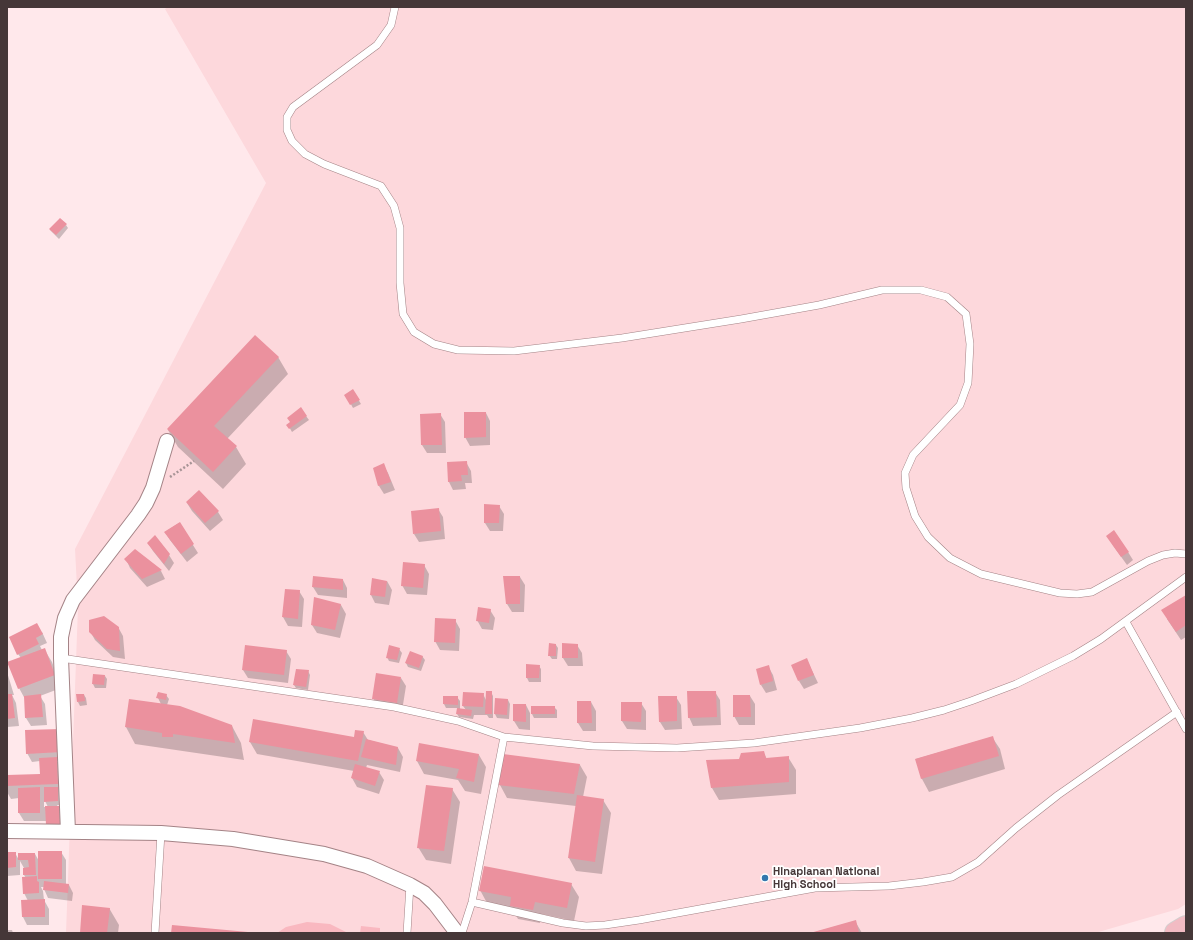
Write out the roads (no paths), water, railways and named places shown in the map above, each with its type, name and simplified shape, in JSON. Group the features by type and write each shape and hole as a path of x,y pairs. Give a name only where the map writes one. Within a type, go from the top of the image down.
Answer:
{"main road":[{"path":"1176,933 1186,928"}],"street":[{"path":"68,832 61,658 61,637 65,618 73,600 138,515 153,488 167,441"},
{"path":"7,831 161,833 233,839 324,854 367,866 410,885 424,893 435,904 457,933"}],"lane":[{"path":"395,7 391,25 377,45 293,107 287,117 287,130 292,141 305,154 324,164 381,186 394,206 400,228 400,283 403,314 414,332 434,344 458,350 514,351 622,338 741,319 819,305 882,290 921,290 947,297 966,314 970,344 968,383 960,405 914,455 905,473 906,488 915,516 928,537 950,558 981,574 1060,593 1078,594 1092,592 1148,561 1169,554 1186,554"},
{"path":"61,658 394,707 458,721 504,737 593,746 677,748 754,744 860,728 944,710 970,702 1016,684 1073,656 1101,640 1186,577"},
{"path":"1126,622 1186,729"},
{"path":"472,902 563,923 586,926 639,920 815,888 889,886 952,877 978,862 1016,828 1058,795 1176,712"},
{"path":"462,933 472,902 504,737"},
{"path":"155,933 161,833"},
{"path":"407,933 410,885"}],"place":[{"name":"Hinaplanan National High School","path":"765,878"}]}
